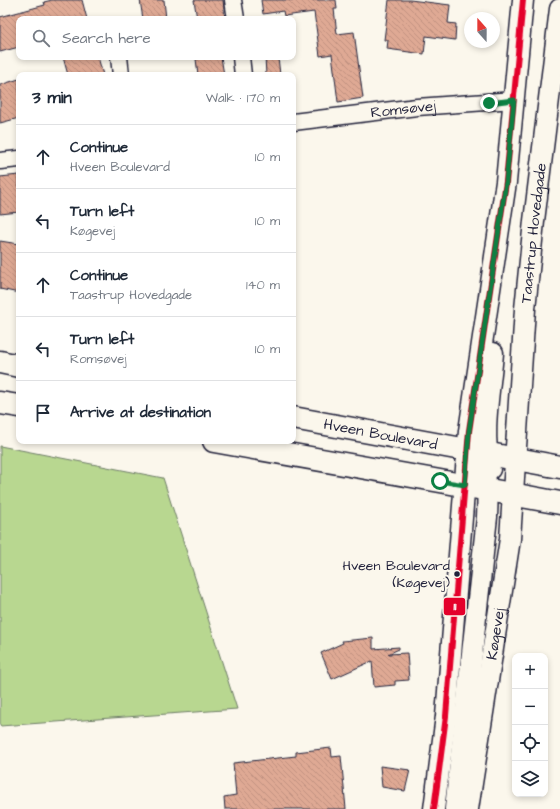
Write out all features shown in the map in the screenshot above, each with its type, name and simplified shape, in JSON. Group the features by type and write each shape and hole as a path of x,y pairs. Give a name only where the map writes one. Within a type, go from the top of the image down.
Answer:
{"main road":[{"path":"0,362 16,365"},
{"path":"0,403 16,406"},
{"name":"Hveen Boulevard","path":"296,419 560,467"},
{"path":"231,444 560,503"}],"street":[{"path":"233,0 236,16"},
{"path":"434,809 446,716 465,485 477,452 486,433 505,224 506,182 523,0"},
{"name":"Taastrup Hovedgade","path":"516,459 525,309 534,220 560,9"},
{"path":"119,60 121,72"},
{"path":"241,60 243,72"},
{"name":"Romsøvej","path":"296,122 417,107 514,100"},
{"path":"0,161 16,159"},
{"path":"455,809 487,517 488,490 484,473 477,458 477,452"},
{"path":"477,452 500,486 513,495"},
{"name":"Køgevej","path":"468,809 510,539 516,459"}],"green space":[{"path":"0,446 163,478 237,709 0,726"}],"building":[{"path":"52,0 82,0 86,16 16,16 16,48 0,52 0,17 45,5 44,2"},
{"path":"140,0 164,0 166,16 143,16"},
{"path":"194,0 223,0 225,16 197,16"},
{"path":"261,0 336,0 337,9 334,9 337,34 354,32 363,98 338,102 332,54 320,56 314,12 284,16 283,11 263,14"},
{"path":"389,0 410,0 450,5 448,23 456,24 455,40 426,36 424,54 387,49 388,40 384,40"},
{"path":"64,60 99,60 102,72 67,72"},
{"path":"196,60 222,60 224,72 198,72"},
{"path":"265,60 278,60 280,72 266,72"},
{"path":"16,80 16,119 0,123 0,85"},
{"path":"16,175 16,212 0,214 0,177"},
{"path":"0,241 16,244 16,292 0,289"},
{"path":"373,638 373,649 399,647 399,649 388,654 407,653 409,680 395,681 395,685 374,687 372,661 332,679 321,653 343,643 342,641"},
{"path":"331,748 332,757 341,756 346,809 225,809 224,797 236,795 233,763 296,756 296,752"},
{"path":"380,766 410,770 405,791 382,787"}],"transit line":[{"name":"11","path":"434,809 446,716 469,431 506,182 523,0"}],"place":[{"name":"Hveen Boulevard (Køgevej)","path":"457,574"}],"route":[{"path":"440,481 465,485 469,431 506,182 514,100 489,103"}]}
